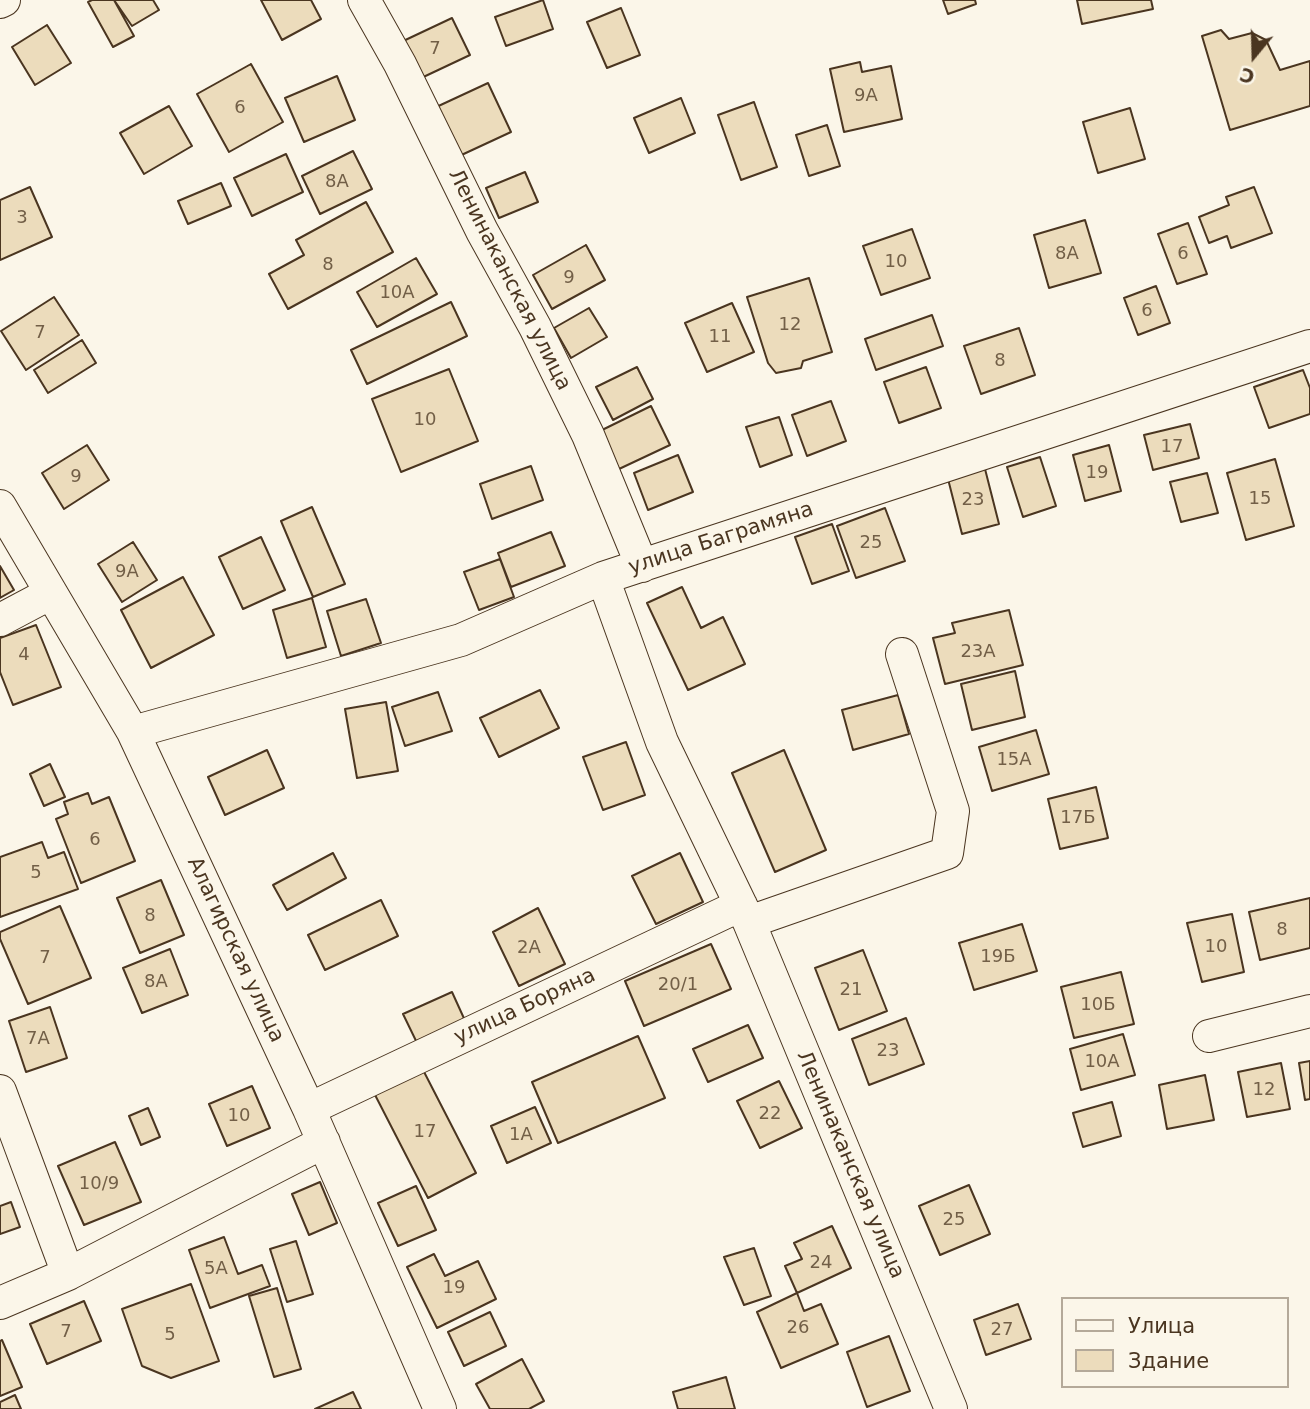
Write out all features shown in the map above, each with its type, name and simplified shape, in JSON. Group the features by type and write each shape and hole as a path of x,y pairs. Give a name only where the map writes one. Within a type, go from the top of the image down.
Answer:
{"street":[{"name":"Ленинаканская улица","path":"364,0 401,64 482,231 536,327 588,435 642,566"},
{"name":"улица Баграмяна","path":"133,732 461,640 603,578 1310,346"},
{"name":"Алагирская улица","path":"0,506 133,732 324,1142 440,1409"},
{"name":"Ленинаканская улица","path":"603,578 662,742 745,913 951,1409"},
{"path":"0,620 51,593"},
{"path":"745,913 947,853 953,811 902,654"},
{"name":"улица Боряна","path":"309,1109 745,913"},
{"path":"1209,1036 1310,1011"},
{"path":"0,1091 68,1274"},
{"path":"0,1303 68,1274 324,1142"}],"building":[{"path":"114,0 134,36 113,47 88,2"},
{"path":"114,0 153,0 159,10 132,26"},
{"path":"261,0 311,0 321,19 282,40"},
{"path":"543,0 553,29 506,46 495,17"},
{"path":"943,0 975,0 976,4 948,14"},
{"path":"1077,0 1151,0 1153,9 1082,24"},
{"path":"621,8 640,55 607,68 587,22"},
{"path":"452,18 470,55 417,80 399,43"},
{"path":"47,25 71,63 35,85 12,47"},
{"path":"1221,30 1229,39 1252,33 1266,40 1280,70 1310,61 1310,106 1230,130 1202,36"},
{"path":"860,62 862,72 891,66 902,119 844,132 830,69"},
{"path":"251,64 283,122 229,152 197,94"},
{"path":"337,76 355,120 304,142 285,98"},
{"path":"488,83 511,132 455,158 432,109"},
{"path":"681,98 695,133 649,153 634,118"},
{"path":"754,102 777,167 741,180 718,115"},
{"path":"169,106 192,146 144,174 120,133"},
{"path":"1130,108 1145,159 1098,173 1083,122"},
{"path":"827,125 840,166 809,176 796,135"},
{"path":"353,151 372,189 320,214 302,176"},
{"path":"286,154 303,192 252,216 234,178"},
{"path":"525,172 538,202 499,218 486,188"},
{"path":"221,183 231,206 188,224 178,201"},
{"path":"30,187 52,237 0,260 0,200"},
{"path":"1254,187 1272,233 1231,248 1227,236 1209,243 1199,217 1229,205 1226,197"},
{"path":"366,202 393,252 288,309 269,274 304,255 296,240"},
{"path":"1085,220 1101,273 1049,288 1034,235"},
{"path":"1188,223 1207,274 1177,284 1158,234"},
{"path":"912,229 930,278 881,295 863,246"},
{"path":"586,245 605,280 552,309 533,275"},
{"path":"416,258 437,294 377,327 357,292"},
{"path":"809,278 832,352 803,361 801,368 776,373 768,363 747,297"},
{"path":"1156,286 1170,323 1138,335 1124,298"},
{"path":"54,297 79,335 26,370 1,331"},
{"path":"451,302 467,336 367,384 351,350"},
{"path":"732,303 754,352 707,372 685,323"},
{"path":"589,308 607,337 571,358 554,328"},
{"path":"932,315 943,346 876,370 865,339"},
{"path":"1019,328 1035,375 981,394 964,346"},
{"path":"82,340 96,363 48,393 34,370"},
{"path":"637,367 653,399 613,420 596,387"},
{"path":"926,367 941,408 899,423 884,382"},
{"path":"449,369 478,441 401,472 372,399"},
{"path":"1303,370 1310,388 1310,414 1269,428 1254,387"},
{"path":"831,401 846,441 807,456 792,415"},
{"path":"651,406 670,445 619,469 600,431"},
{"path":"779,417 792,455 760,467 746,427"},
{"path":"1190,424 1199,458 1153,470 1144,435"},
{"path":"87,445 109,480 64,509 42,473"},
{"path":"1109,445 1121,491 1085,501 1073,455"},
{"path":"678,455 693,492 648,510 634,473"},
{"path":"1040,457 1056,506 1023,517 1007,467"},
{"path":"1275,459 1294,526 1246,540 1227,473"},
{"path":"984,465 999,524 962,534 947,475"},
{"path":"531,466 543,500 492,519 480,484"},
{"path":"1207,473 1218,513 1181,522 1170,482"},
{"path":"312,507 345,584 313,597 281,521"},
{"path":"885,508 905,561 856,578 837,526"},
{"path":"832,524 849,571 812,584 795,537"},
{"path":"551,532 565,566 511,587 498,553"},
{"path":"261,537 285,590 243,609 219,557"},
{"path":"133,542 157,580 122,602 98,564"},
{"path":"500,559 514,597 479,610 464,572"},
{"path":"0,566 14,590 0,598"},
{"path":"183,577 214,635 151,668 121,610"},
{"path":"682,587 701,628 723,617 745,664 688,690 647,603"},
{"path":"312,598 326,647 287,658 273,610"},
{"path":"366,599 381,643 341,656 327,611"},
{"path":"1009,610 1023,665 945,684 933,638 955,633 952,623"},
{"path":"36,625 61,687 13,705 0,672 0,638"},
{"path":"1015,671 1025,717 972,730 961,684"},
{"path":"540,690 559,728 499,757 480,718"},
{"path":"438,692 452,731 405,746 392,707"},
{"path":"898,695 909,734 853,750 842,710"},
{"path":"386,702 398,771 357,778 345,709"},
{"path":"1036,730 1049,774 992,791 979,747"},
{"path":"626,742 645,795 603,810 583,757"},
{"path":"267,750 284,788 225,815 208,777"},
{"path":"784,750 826,850 775,872 732,773"},
{"path":"50,764 65,797 44,806 30,774"},
{"path":"1096,787 1108,838 1060,849 1048,799"},
{"path":"88,793 92,804 109,797 135,861 81,883 56,819 68,814 64,802"},
{"path":"42,842 48,858 64,852 78,889 0,917 0,857"},
{"path":"333,853 346,878 287,910 273,885"},
{"path":"680,853 703,902 656,924 632,876"},
{"path":"161,880 184,935 140,953 117,898"},
{"path":"1310,898 1310,948 1260,960 1249,912"},
{"path":"381,900 398,936 325,970 308,935"},
{"path":"60,906 91,978 28,1004 0,939 0,932"},
{"path":"538,908 565,964 519,986 493,932"},
{"path":"1232,914 1244,972 1202,982 1187,923"},
{"path":"1022,924 1037,971 974,990 959,943"},
{"path":"711,944 731,989 644,1026 625,981"},
{"path":"170,949 188,995 142,1013 123,968"},
{"path":"863,950 887,1011 839,1030 815,968"},
{"path":"1121,972 1134,1024 1074,1038 1061,987"},
{"path":"452,992 467,1025 419,1047 403,1014"},
{"path":"50,1007 67,1058 26,1072 9,1021"},
{"path":"906,1018 924,1064 869,1085 852,1039"},
{"path":"748,1025 763,1058 708,1082 693,1049"},
{"path":"1123,1034 1135,1075 1081,1090 1070,1049"},
{"path":"638,1036 665,1098 558,1143 532,1082"},
{"path":"1310,1061 1310,1099 1305,1100 1299,1063"},
{"path":"1281,1063 1290,1109 1247,1117 1238,1072"},
{"path":"421,1066 476,1173 428,1198 373,1091"},
{"path":"1205,1075 1214,1120 1167,1129 1159,1085"},
{"path":"779,1081 802,1128 760,1148 737,1101"},
{"path":"252,1086 270,1128 227,1146 209,1104"},
{"path":"1112,1102 1121,1136 1083,1147 1073,1113"},
{"path":"535,1107 551,1143 507,1163 491,1126"},
{"path":"148,1108 160,1137 141,1145 129,1116"},
{"path":"115,1142 141,1202 84,1225 58,1166"},
{"path":"320,1182 337,1223 309,1235 292,1194"},
{"path":"969,1185 990,1234 940,1255 919,1206"},
{"path":"416,1186 436,1230 398,1246 378,1203"},
{"path":"11,1202 20,1227 0,1234 0,1206"},
{"path":"832,1226 851,1268 797,1293 785,1266 802,1259 794,1243"},
{"path":"224,1237 238,1274 262,1265 270,1286 210,1308 189,1250"},
{"path":"296,1241 313,1294 287,1302 270,1249"},
{"path":"754,1248 771,1296 744,1305 724,1257"},
{"path":"434,1254 445,1276 478,1261 496,1299 437,1328 407,1267"},
{"path":"191,1284 219,1361 171,1378 142,1366 122,1309"},
{"path":"277,1288 301,1369 274,1377 249,1296"},
{"path":"797,1293 804,1311 821,1304 838,1344 781,1368 757,1312"},
{"path":"84,1301 101,1341 47,1364 30,1324"},
{"path":"1018,1304 1031,1339 986,1355 974,1320"},
{"path":"490,1312 506,1346 464,1366 448,1332"},
{"path":"889,1336 910,1391 867,1407 847,1352"},
{"path":"2,1340 22,1387 0,1396 0,1341"},
{"path":"522,1359 544,1401 529,1409 490,1409 476,1384"},
{"path":"726,1377 735,1409 678,1409 673,1392"},
{"path":"353,1392 361,1409 315,1409"},
{"path":"15,1395 21,1409 0,1409 0,1402"}]}
